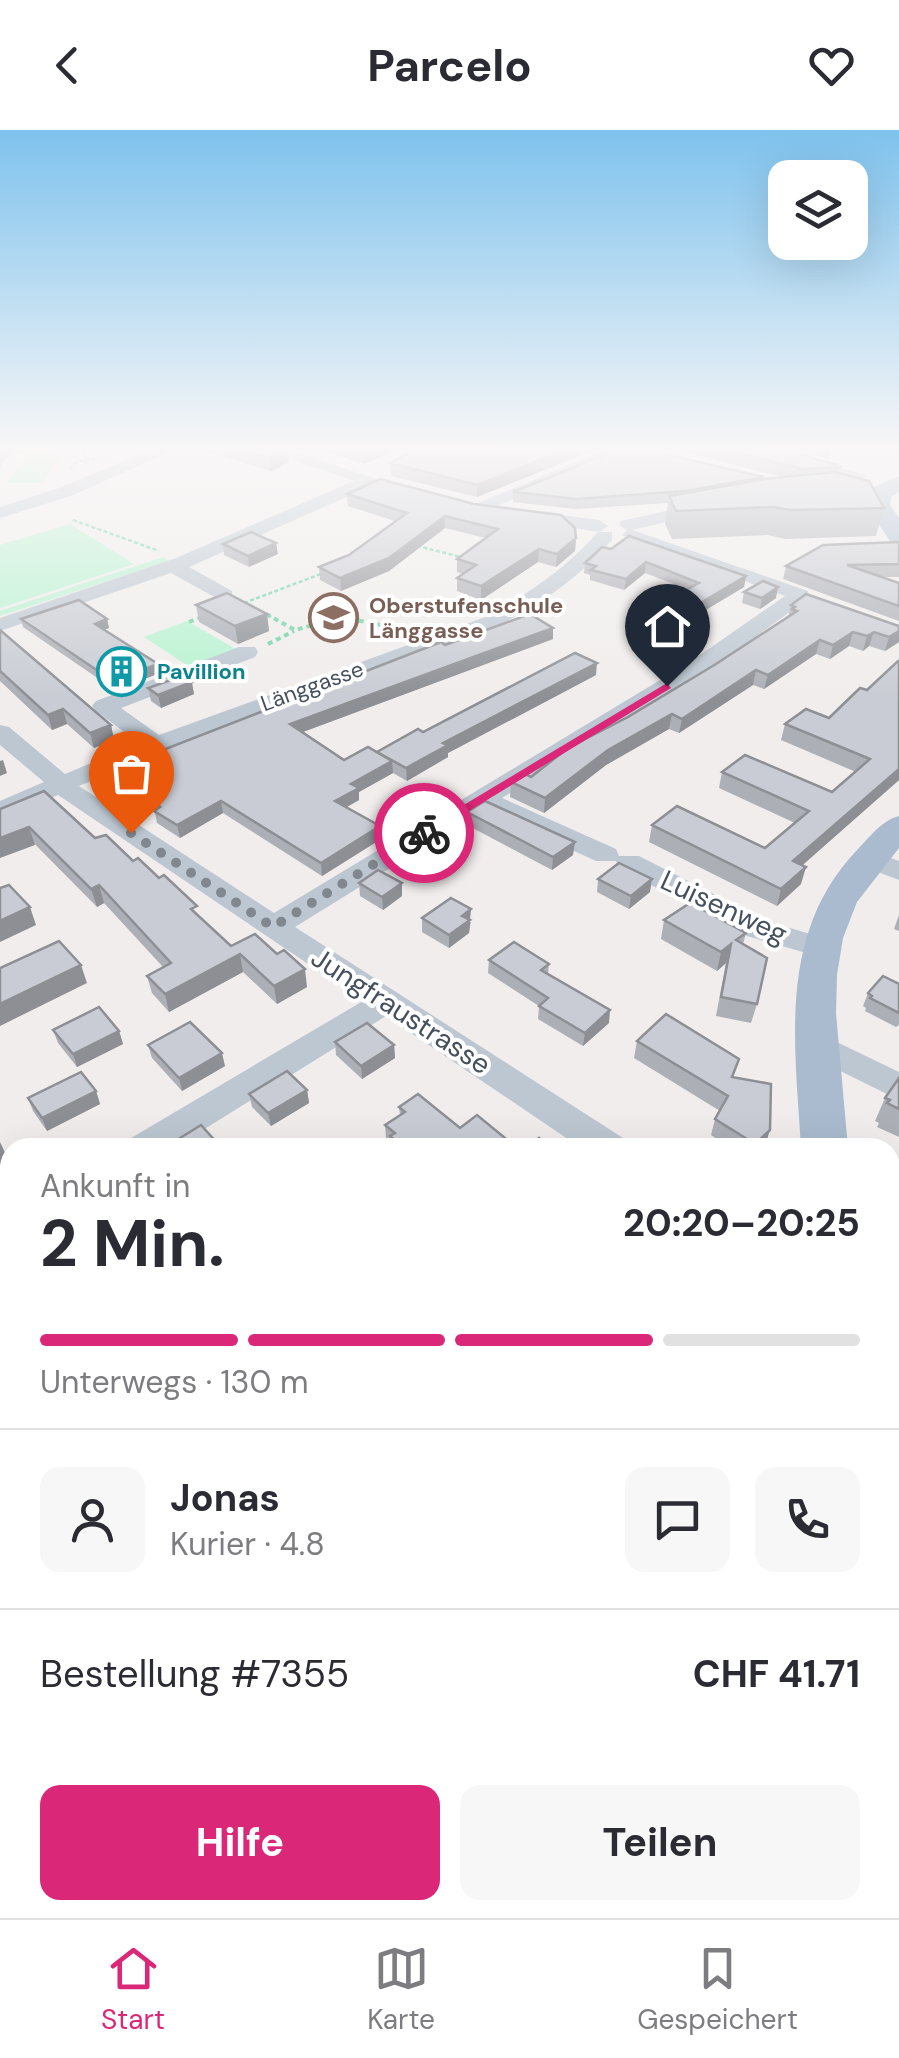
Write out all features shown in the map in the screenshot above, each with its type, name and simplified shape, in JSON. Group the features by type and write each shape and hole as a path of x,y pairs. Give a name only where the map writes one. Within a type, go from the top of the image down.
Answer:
{"main road":[{"path":"824,1138 814,986 820,947 842,890 883,865 899,827"}],"street":[{"path":"0,625 178,564 248,531"},
{"name":"Länggasse","path":"0,810 157,745 527,606 565,578 602,531"},
{"path":"273,927 809,599 633,531"},
{"path":"875,546 899,545"},
{"path":"727,570 736,560 729,546"},
{"path":"178,564 235,599"},
{"path":"157,745 104,706 247,652"},
{"name":"Jungfraustrasse","path":"0,732 60,785 595,1138"},
{"name":"Luisenweg","path":"480,798 618,859 758,929 820,947"},
{"path":"161,1138 387,1001"},
{"path":"818,1045 899,1087"}],"path":[{"path":"107,531 178,564"},
{"path":"414,545 478,560"},
{"path":"235,599 338,566"},
{"path":"235,599 296,630"},
{"path":"247,652 296,630 342,617 409,629 424,647"}],"green space":[{"path":"45,531 82,531 134,564 0,608 0,545"},
{"path":"163,557 169,561 0,616 0,611"},
{"path":"187,621 246,655 199,673 144,637"}],"building":[{"path":"382,531 424,531 389,558 340,578 319,567 349,555"},
{"path":"495,531 575,531 576,538 557,554 539,549 481,586 457,578 476,565 457,559"},
{"path":"251,532 276,543 248,556 223,544"},
{"path":"629,536 746,576 668,622 643,612 699,583 646,562 626,579 591,570 596,566 585,563 602,547 611,549"},
{"path":"899,542 899,564 847,565 899,583 899,606 786,566 823,545"},
{"path":"763,581 778,587 762,598 744,592"},
{"path":"227,593 267,614 235,626 196,605"},
{"path":"806,594 899,626 899,631 889,637 853,632 833,645 820,640 768,675 756,670 682,719 672,714 608,750 545,798 511,782 525,774 531,777 568,748 716,664 797,611 791,605"},
{"path":"79,600 107,619 95,624 158,664 113,681 21,619"},
{"path":"530,614 553,628 290,724 344,760 368,747 392,761 351,784 359,788 335,801 380,826 321,863 221,801 177,825 154,811 160,807 114,769 441,642 445,645"},
{"path":"0,630 111,725 90,733 63,709 48,715 0,671"},
{"path":"575,653 597,663 443,743 448,745 406,768 377,752 418,729 423,732"},
{"path":"899,661 899,769 793,861 806,867 781,889 652,825 677,806 765,848 809,811 722,772 745,755 832,792 870,759 785,724 806,709 829,718 860,688 867,690"},
{"path":"182,676 192,682 158,695 148,688"},
{"path":"44,791 95,838 106,835 133,861 138,858 159,878 164,875 197,906 191,909 231,946 255,934 277,954 284,950 305,969 274,986 240,954 165,994 147,976 171,963 99,885 91,889 29,827 0,838 0,809"},
{"path":"485,801 575,842 553,857 467,812"},
{"path":"619,863 652,879 631,896 598,879"},
{"path":"378,870 402,883 382,897 359,883"},
{"path":"9,885 30,907 0,921 0,888"},
{"path":"451,898 471,909 462,916 470,920 449,935 422,918"},
{"path":"690,903 746,933 736,940 767,958 757,1004 721,997 731,944 721,952 664,920"},
{"path":"59,941 81,965 0,1004 0,968"},
{"path":"514,942 549,964 541,970 610,1010 585,1033 539,1006 548,998 489,960"},
{"path":"883,976 899,984 899,1013 870,998 868,993"},
{"path":"99,1007 119,1031 73,1054 53,1030"},
{"path":"666,1014 739,1059 732,1077 771,1084 770,1130 761,1138 745,1138 715,1119 728,1096 637,1041"},
{"path":"190,1022 222,1053 179,1078 148,1045"},
{"path":"367,1023 394,1045 361,1066 335,1042"},
{"path":"287,1071 307,1090 268,1113 249,1094"},
{"path":"81,1072 96,1091 42,1118 28,1098"},
{"path":"899,1078 899,1109 885,1098"},
{"path":"418,1094 460,1128 477,1115 505,1138 392,1138 395,1133 385,1125 405,1112 399,1107"},
{"path":"201,1125 213,1138 180,1138"}],"way so far":[{"path":"131,833 273,927 424,833"}],"place":[{"name":"Oberstufenschule Länggasse","path":"334,618"},
{"name":"Pavillion","path":"122,671"}],"route":[{"path":"424,833 667,686"}]}
